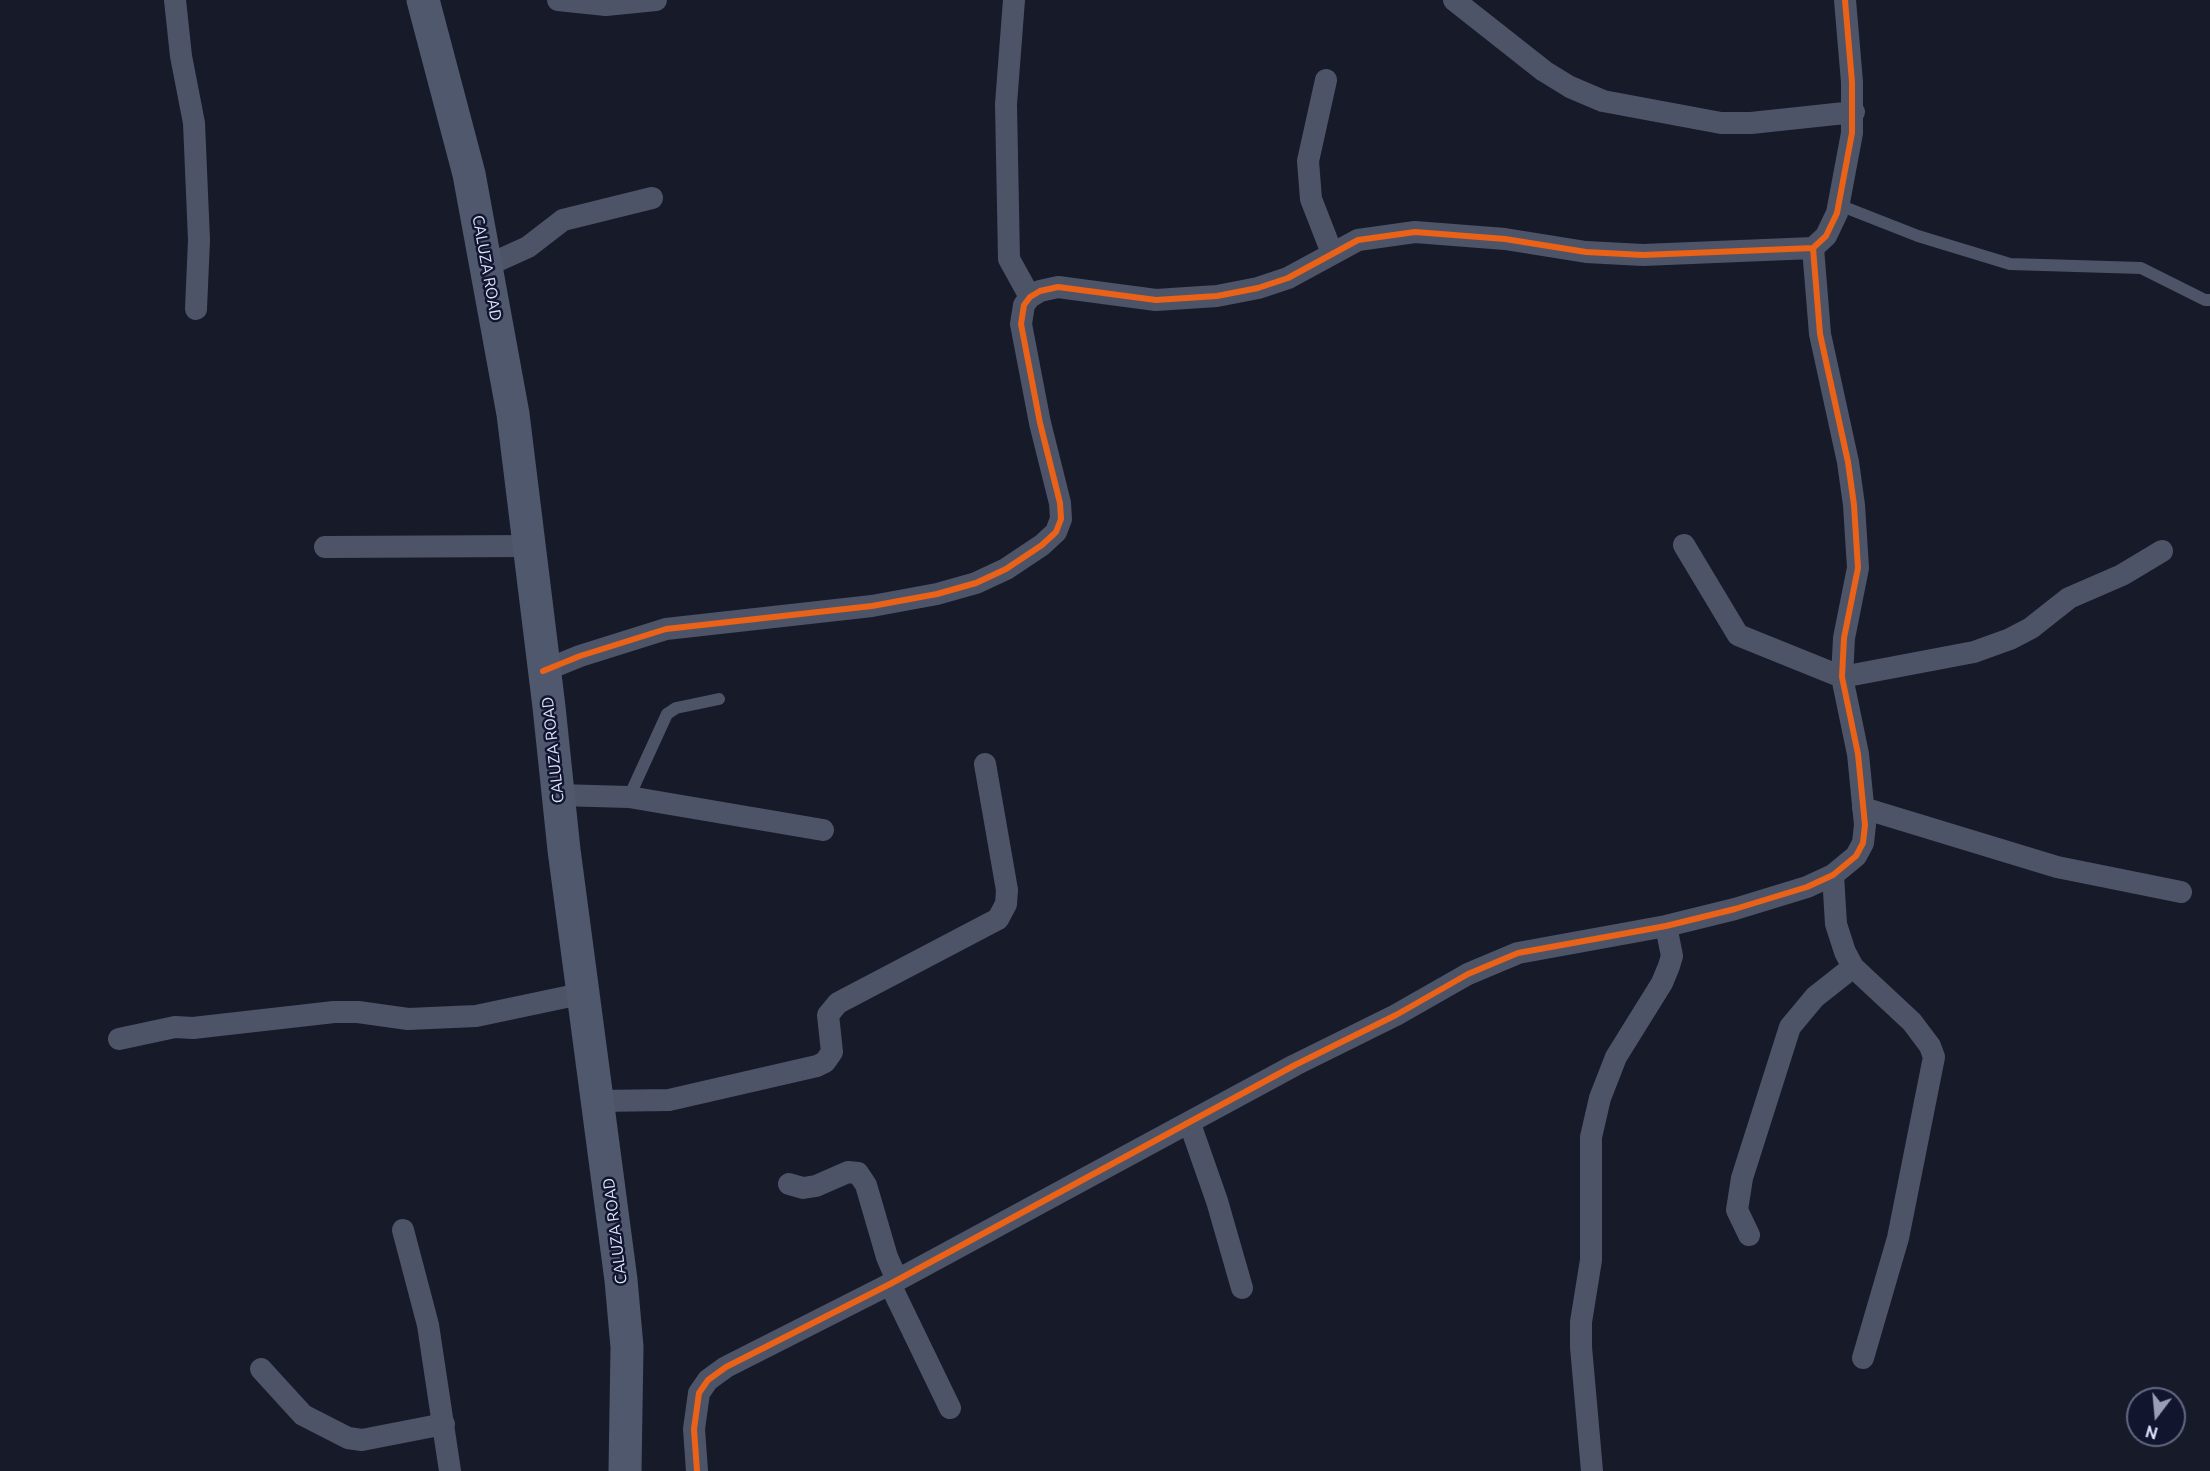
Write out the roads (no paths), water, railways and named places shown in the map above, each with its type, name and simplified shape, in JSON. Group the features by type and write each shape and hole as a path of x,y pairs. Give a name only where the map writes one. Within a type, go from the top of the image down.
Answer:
{"street":[{"path":"175,0 182,65 194,123 199,240 196,309"},
{"name":"CALUZA ROAD","path":"423,0 470,174 513,414 558,795 618,1247 627,1347 625,1471"},
{"path":"558,0 606,5 656,0"},
{"path":"1014,0 1006,104 1009,259 1030,297"},
{"path":"1454,0 1544,71 1570,87 1603,101 1721,123 1751,123 1854,112"},
{"path":"543,671 580,656 666,629 873,606 937,594 976,583 1015,563 1042,545 1056,532 1061,519 1060,503 1040,423 1022,324 1024,305 1030,297 1040,291 1058,287 1156,300 1217,296 1258,288 1288,278 1358,240 1415,232 1505,239 1586,252 1643,255 1813,248 1833,227 1839,205 1854,112 1845,0"},
{"path":"1326,80 1308,161 1311,199 1332,253"},
{"path":"486,266 528,247 563,220 652,198"},
{"path":"697,1471 695,1407 699,1393 708,1380 726,1368 894,1282 1030,1206 1190,1124 1295,1065 1499,960 1539,947 1666,926 1735,909 1807,887 1833,875 1851,861 1863,843 1863,808 1858,754 1842,677 1847,614 1858,568 1854,505 1848,462 1820,334 1813,248"},
{"path":"1684,545 1738,635 1842,677 1974,652 2010,639 2031,628 2069,598 2122,574 2162,551"},
{"path":"325,547 528,546"},
{"path":"598,1101 669,1100 817,1066 825,1062 832,1052 828,1015 838,1004 998,920 1006,904 1007,890 985,764"},
{"path":"558,795 629,796 823,830"},
{"path":"1863,808 2057,867 2181,892"},
{"path":"1833,875 1836,924 1845,952 1853,967 1912,1022 1930,1046 1934,1057 1898,1238 1863,1358"},
{"path":"1592,1471 1581,1347 1581,1322 1591,1260 1591,1137 1600,1098 1616,1057 1669,966 1672,956 1666,926"},
{"path":"1749,1235 1737,1210 1742,1178 1790,1027 1815,997 1853,967"},
{"path":"119,1039 175,1027 193,1028 334,1011 408,1019 476,1016 585,993"},
{"path":"1190,1124 1217,1201 1242,1288"},
{"path":"789,1184 803,1188 816,1186 848,1172 858,1173 867,1185 894,1282 950,1408"},
{"path":"403,1230 428,1325 450,1471"},
{"path":"261,1369 303,1415 348,1438 362,1440 444,1424"}],"lane":[{"path":"1839,205 1918,236 2010,264 2141,268 2210,300"},
{"path":"629,796 667,714 676,708 719,699"}]}
